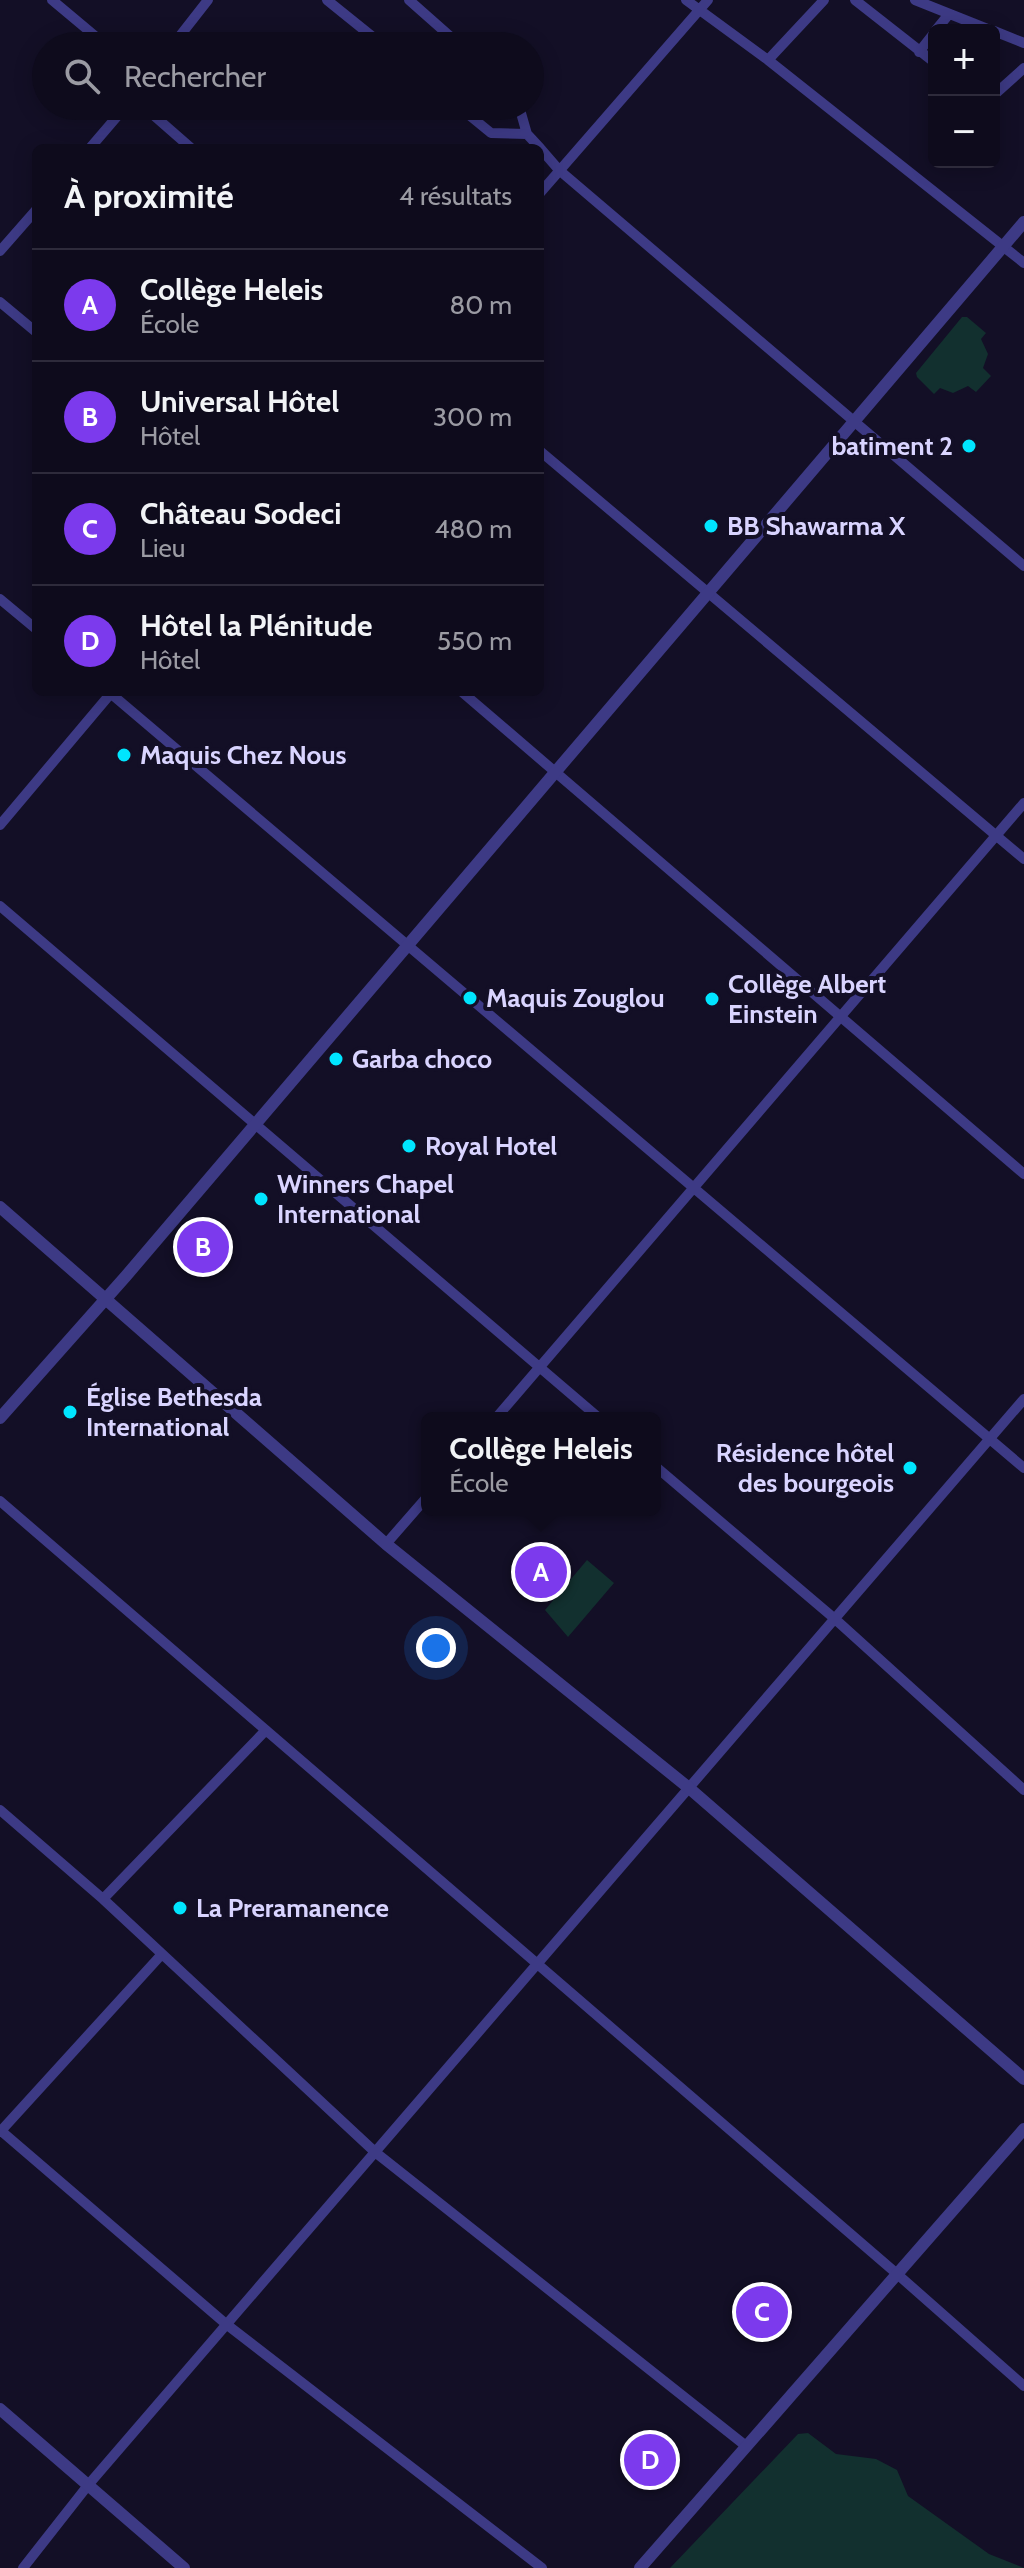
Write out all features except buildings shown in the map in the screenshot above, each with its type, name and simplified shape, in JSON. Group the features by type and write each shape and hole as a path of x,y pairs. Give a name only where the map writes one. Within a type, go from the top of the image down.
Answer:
{"street":[{"path":"52,0 90,32"},
{"path":"183,32 208,0"},
{"path":"327,0 367,32"},
{"path":"409,0 445,32"},
{"path":"686,0 768,60 1024,263"},
{"path":"544,188 708,0"},
{"path":"768,60 824,0"},
{"path":"855,0 928,58"},
{"path":"915,0 974,24"},
{"path":"941,24 949,14"},
{"path":"1000,34 1024,43"},
{"path":"919,52 928,41"},
{"path":"1000,90 1024,68"},
{"path":"93,144 114,120"},
{"path":"159,120 186,144"},
{"path":"475,120 491,133 527,134"},
{"path":"523,120 527,134 536,144"},
{"path":"544,153 559,170 1024,566"},
{"path":"0,251 32,215"},
{"path":"0,1418 407,947 1024,222"},
{"path":"0,302 32,329"},
{"path":"544,454 1024,859"},
{"path":"0,599 32,626"},
{"path":"0,825 108,696"},
{"path":"116,696 407,947 1024,1468"},
{"path":"467,696 1024,1174"},
{"path":"501,1412 1024,803"},
{"path":"0,906 592,1412"},
{"path":"0,1207 386,1544 689,1788 1024,2079"},
{"path":"23,2568 89,2484 226,2324 1024,1399"},
{"path":"661,1471 835,1619 1024,1790"},
{"path":"0,1501 1024,2386"},
{"path":"386,1544 421,1504"},
{"path":"103,1899 266,1730"},
{"path":"0,1810 103,1899 375,2152 746,2446"},
{"path":"162,1954 0,2131 226,2324 542,2568"},
{"path":"640,2568 1024,2129"},
{"path":"0,2409 184,2568"}],"green space":[{"path":"962,317 967,317 986,333 981,339 988,354 983,368 991,376 976,392 968,386 953,393 940,388 934,394 916,373"},
{"path":"587,1560 614,1583 568,1637 545,1610"},
{"path":"808,2433 836,2454 876,2459 897,2470 908,2496 989,2554 1024,2568 670,2568 798,2434"}],"place":[{"name":"batiment 2","path":"969,446"},
{"name":"BB Shawarma X","path":"711,526"},
{"name":"Maquis Chez Nous","path":"124,755"},
{"name":"Maquis Zouglou","path":"470,998"},
{"name":"Collège Albert Einstein","path":"712,999"},
{"name":"Garba choco","path":"336,1059"},
{"name":"Royal Hotel","path":"409,1146"},
{"name":"Winners Chapel International","path":"261,1199"},
{"name":"Universal Hôtel","path":"203,1247"},
{"name":"Église Bethesda International","path":"70,1412"},
{"name":"Résidence hôtel des bourgeois","path":"910,1468"},
{"name":"Collège Heleis","path":"541,1572"},
{"name":"La Preramanence","path":"180,1908"},
{"name":"Château Sodeci","path":"762,2312"},
{"name":"Hôtel la Plénitude","path":"650,2460"}]}
